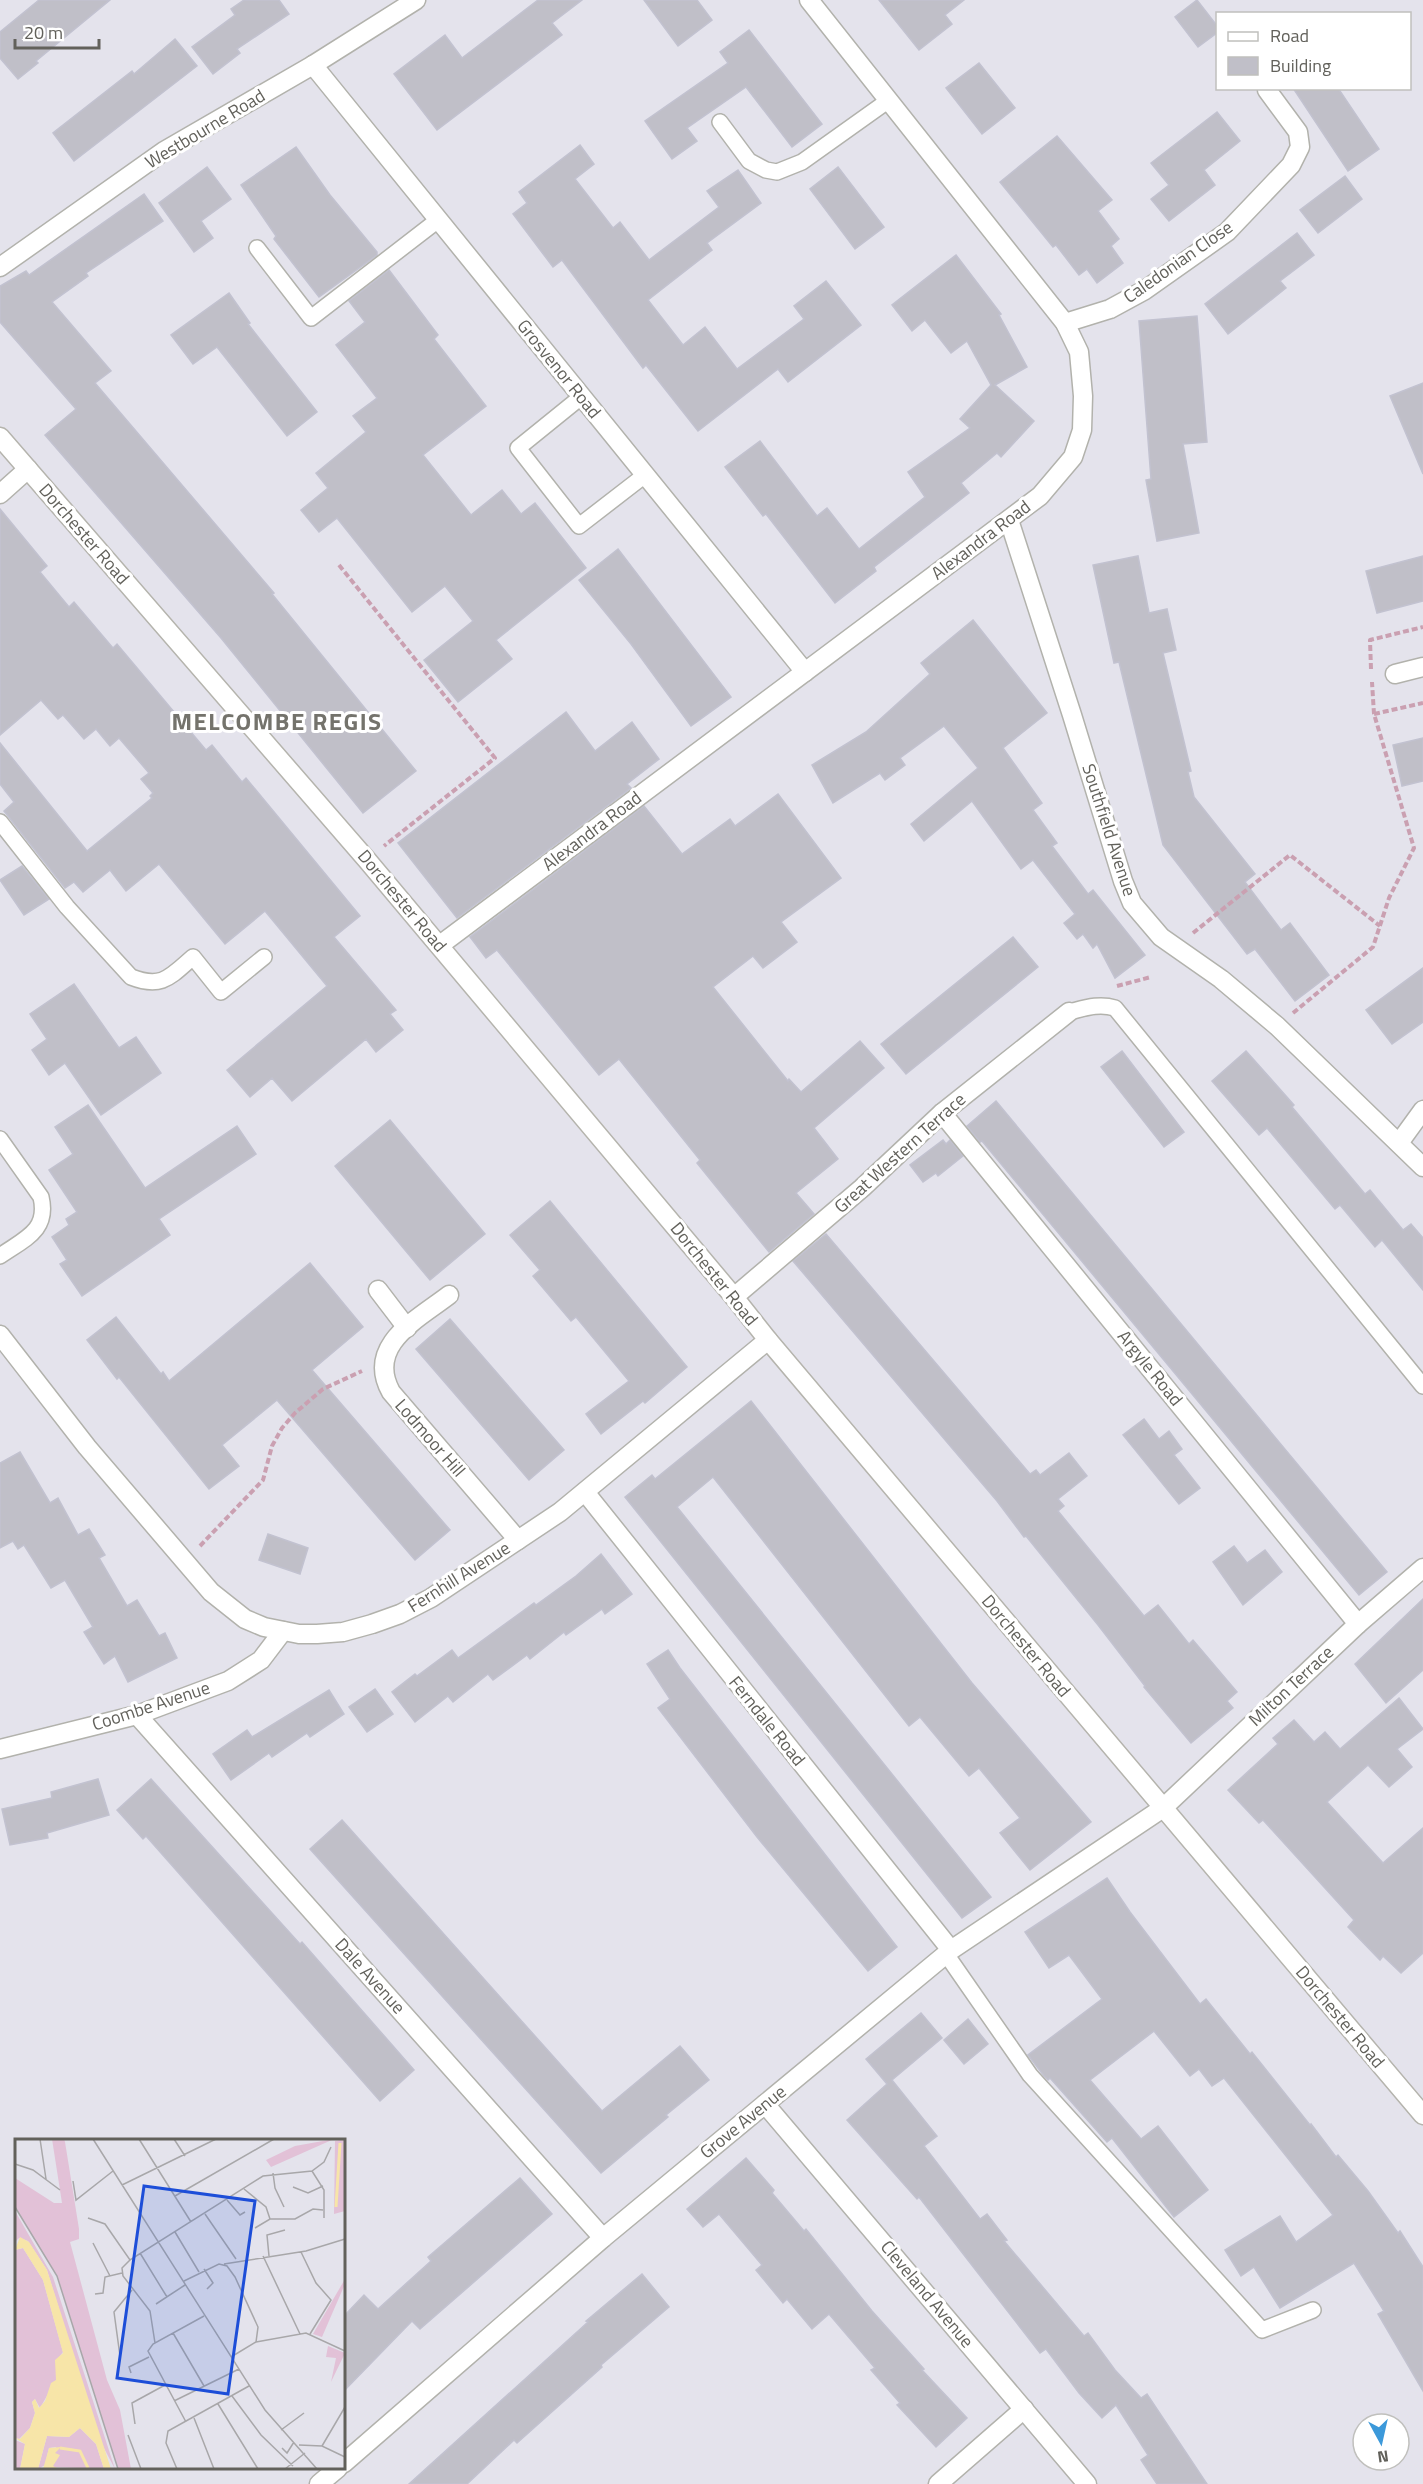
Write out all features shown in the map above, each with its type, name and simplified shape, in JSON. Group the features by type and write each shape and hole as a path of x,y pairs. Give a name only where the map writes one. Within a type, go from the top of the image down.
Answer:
{"street":[{"name":"Westbourne Road","path":"0,267 165,151 313,65 416,0"},
{"name":"Alexandra Road","path":"440,945 1009,520 1040,496 1073,457 1082,430 1083,396 1080,352 1065,322 810,0"},
{"name":"Grosvenor Road","path":"313,65 805,672"},
{"name":"Caledonian Close","path":"1065,322 1110,309 1145,290 1227,232 1291,165 1300,147 1298,132 1267,90"},
{"name":"Dorchester Road","path":"0,437 368,860 768,1340 1423,2114"},
{"path":"0,494 28,469"},
{"name":"Southfield Avenue","path":"1009,520 1123,881 1132,903 1161,937 1221,979 1277,1026 1423,1167"},
{"path":"1395,674 1423,667"},
{"name":"Great Western Terrace","path":"734,1297 862,1188 942,1113 1069,1012"},
{"path":"1399,1143 1423,1110"},
{"name":"Argyle Road","path":"942,1113 1358,1624"},
{"path":"378,1290 407,1328"},
{"path":"383,1364 388,1346 449,1295"},
{"name":"Fernhill Avenue","path":"0,1335 87,1448 185,1563 227,1606 264,1627 317,1634 343,1632 400,1614 431,1598 585,1492 768,1340"},
{"name":"Lodmoor Hill","path":"383,1364 383,1374 390,1392 518,1540"},
{"name":"Ferndale Road","path":"585,1492 948,1952"},
{"name":"Milton Terrace","path":"1162,1808 1358,1624 1423,1568"},
{"name":"Coombe Avenue","path":"0,1749 137,1715 228,1680 250,1668 271,1649 283,1631"},
{"name":"Dale Avenue","path":"137,1715 603,2238"},
{"name":"Grove Avenue","path":"347,2452 948,1952 1162,1808"},
{"name":"Cleveland Avenue","path":"765,2104 1088,2484"},
{"path":"938,2484 1024,2409"},
{"path":"319,2484 337,2469"}],"lane":[{"path":"720,122 749,161 766,170 777,172 802,162 889,100"},
{"path":"257,248 311,318 438,220"},
{"path":"581,397 518,448 579,526 645,475"},
{"path":"0,822 67,907 131,977 144,982 157,983 168,978 193,957 221,992 264,957"},
{"path":"1069,1012 1099,1005 1115,1008 1423,1386"},
{"path":"0,1139 41,1197 44,1208 43,1219 39,1226 0,1256"},
{"path":"948,1952 1030,2075 1262,2330 1313,2310"}],"path":[{"path":"339,565 495,758 368,860"},
{"path":"1277,1026 1373,947 1389,898 1414,848 1374,714 1370,640 1423,627"},
{"path":"1374,714 1423,703"},
{"path":"1175,947 1290,855 1380,926"},
{"path":"185,1563 263,1480 272,1446 282,1428 295,1413 323,1389 352,1374 383,1364"}],"building":[{"path":"39,0 110,0 36,61 38,63 18,79 0,58 0,32"},
{"path":"244,0 279,0 289,14 237,49 240,53 213,74 192,47 235,15 231,9"},
{"path":"538,0 582,0 552,23 562,35 437,130 394,74 445,35 462,58"},
{"path":"644,0 697,0 712,20 678,46"},
{"path":"879,0 964,0 945,15 952,24 919,50"},
{"path":"1197,0 1216,24 1216,34 1198,47 1175,17"},
{"path":"749,30 822,124 792,147 746,87 687,128 697,141 672,159 645,121 728,63 720,52"},
{"path":"175,39 197,66 74,161 53,133 132,71 134,74"},
{"path":"979,63 1015,108 982,134 946,88"},
{"path":"1294,90 1339,90 1379,149 1348,171"},
{"path":"1217,112 1240,141 1204,170 1215,185 1169,221 1151,199 1169,185 1151,163"},
{"path":"1057,136 1112,200 1098,211 1119,239 1111,246 1123,263 1097,283 1087,269 1079,275 1056,245 1053,247 1000,182"},
{"path":"580,145 594,164 575,179 613,228 620,222 649,260 719,207 707,191 738,170 761,203 707,243 712,250 648,300 683,345 705,327 737,369 804,319 794,306 826,281 861,325 788,382 778,369 698,431 646,365 643,368 562,260 553,267 513,214 527,203 519,192"},
{"path":"296,147 330,195 377,252 377,255 319,297 274,239 276,236 241,185"},
{"path":"207,167 231,199 201,221 213,238 194,252 159,203"},
{"path":"838,167 884,227 855,249 810,189"},
{"path":"1345,176 1362,199 1318,233 1300,210"},
{"path":"144,194 163,221 86,273 88,276 52,302 111,371 95,383 274,593 272,594 416,771 363,813 221,638 45,435 76,409 0,322 0,286 26,271 29,275"},
{"path":"1297,233 1314,255 1280,281 1286,288 1228,334 1205,304"},
{"path":"956,255 1001,314 999,315 1027,367 995,385 1034,421 1001,457 997,453 961,483 969,493 874,567 876,571 835,603 766,514 763,516 725,467 760,441 817,516 827,508 859,549 925,497 908,472 970,428 960,419 991,385 967,341 951,353 925,320 912,331 892,305"},
{"path":"389,270 438,335 434,339 486,406 423,455 471,515 502,490 521,514 535,503 586,568 496,640 512,659 458,702 424,660 473,621 445,586 412,612 337,518 319,532 301,510 328,488 316,473 366,432 353,416 377,398 336,345 365,322 349,301"},
{"path":"229,293 250,323 248,324 317,412 287,436 217,347 193,364 171,335"},
{"path":"1197,316 1207,442 1183,444 1199,533 1157,541 1146,480 1151,479 1139,321"},
{"path":"1423,383 1423,474 1390,396"},
{"path":"0,509 47,566 40,572 69,607 74,602 113,648 117,644 206,750 212,745 242,782 246,778 360,916 334,937 396,1010 390,1014 403,1030 376,1052 366,1039 292,1101 272,1078 250,1097 227,1070 327,986 265,911 225,944 159,864 126,891 110,870 83,892 74,882 65,888 4,811 14,802 0,784 0,743 87,851 152,798 150,796 153,793 141,779 149,773 119,738 110,746 96,729 84,739 63,715 58,719 41,700 0,735"},
{"path":"618,549 731,697 691,726 631,644 579,580"},
{"path":"1138,556 1149,613 1167,609 1176,650 1163,653 1191,771 1188,772 1194,797 1255,874 1245,882 1281,930 1290,923 1329,975 1295,1001 1255,949 1247,954 1163,845 1119,662 1114,663 1093,565"},
{"path":"1423,556 1423,601 1377,613 1366,571"},
{"path":"973,620 1047,713 1003,748 1042,803 1033,810 1057,843 1052,846 1088,894 1093,890 1145,955 1115,978 1097,944 1093,948 1083,934 1077,939 1064,923 1075,914 1033,860 1021,869 972,801 924,841 911,824 978,768 944,726 900,758 905,765 885,780 880,773 833,803 812,765 866,732 930,674 921,663"},
{"path":"566,712 595,751 632,722 659,759 627,784 631,788 457,918 398,843"},
{"path":"1423,738 1423,781 1402,786 1393,745"},
{"path":"778,794 841,878 781,922 797,942 763,968 753,956 713,987 788,1081 789,1079 801,1092 860,1041 884,1068 814,1128 838,1159 796,1193 814,1214 769,1252 697,1163 700,1160 619,1059 599,1075 497,950 486,958 470,937 644,806 682,854 730,819 735,826"},
{"path":"22,866 49,899 24,915 0,880"},
{"path":"1013,937 1038,967 906,1074 881,1044"},
{"path":"1423,968 1423,1022 1392,1044 1366,1010"},
{"path":"74,984 119,1048 136,1037 161,1073 101,1115 65,1063 49,1075 32,1050 47,1039 30,1014"},
{"path":"1122,1051 1184,1132 1164,1147 1101,1067"},
{"path":"1246,1051 1294,1105 1292,1107 1365,1194 1370,1190 1403,1230 1411,1224 1423,1238 1423,1290 1382,1240 1375,1247 1340,1205 1335,1209 1267,1128 1259,1135 1212,1081"},
{"path":"996,1101 1387,1572 1359,1595 982,1141 980,1142 967,1126"},
{"path":"88,1105 145,1188 237,1126 256,1154 159,1219 170,1235 82,1296 60,1264 67,1260 52,1237 69,1225 66,1219 77,1212 49,1170 73,1154 55,1127"},
{"path":"390,1120 485,1234 430,1280 335,1166"},
{"path":"943,1140 946,1144 950,1140 963,1156 938,1176 936,1173 923,1182 910,1165"},
{"path":"550,1201 687,1367 645,1403 643,1401 601,1434 586,1414 629,1381 576,1317 571,1321 533,1276 540,1270 510,1235"},
{"path":"826,1234 1030,1474 1036,1470 1040,1475 1069,1453 1087,1476 1058,1499 1064,1506 1058,1511 1144,1616 1158,1605 1189,1644 1193,1640 1237,1692 1227,1701 1233,1708 1191,1743 1144,1687 1098,1625 1026,1536 1024,1537 997,1501 793,1261"},
{"path":"310,1263 363,1327 312,1370 450,1530 415,1560 277,1400 222,1445 239,1466 209,1489 87,1340 116,1317 169,1381"},
{"path":"450,1319 564,1450 529,1480 416,1349"},
{"path":"751,1401 972,1683 1091,1822 1030,1870 1000,1833 1020,1818 979,1768 969,1776 920,1717 909,1726 713,1477 677,1507 991,1897 962,1918 625,1497 652,1475 655,1479"},
{"path":"1144,1419 1159,1439 1169,1431 1182,1449 1174,1455 1200,1488 1179,1504 1123,1435"},
{"path":"20,1452 50,1503 58,1498 78,1535 89,1529 105,1555 99,1558 127,1606 137,1600 159,1636 165,1633 177,1658 128,1682 115,1656 104,1664 84,1632 93,1627 65,1580 51,1588 24,1545 18,1549 13,1541 0,1548 0,1463"},
{"path":"268,1534 308,1548 300,1574 259,1560"},
{"path":"1234,1546 1247,1563 1265,1550 1282,1572 1243,1605 1213,1562"},
{"path":"601,1554 632,1594 605,1614 602,1609 566,1635 564,1632 530,1659 527,1655 493,1680 488,1674 453,1702 448,1696 415,1722 392,1692 452,1650 458,1658 576,1576"},
{"path":"1423,1599 1423,1670 1386,1703 1355,1664"},
{"path":"668,1650 897,1947 868,1971 757,1837 658,1708 670,1699 647,1664"},
{"path":"375,1689 393,1714 367,1732 349,1707"},
{"path":"329,1690 344,1714 310,1737 307,1733 272,1757 269,1753 231,1780 213,1754 247,1730 252,1737"},
{"path":"1399,1698 1423,1729 1397,1749 1412,1767 1389,1787 1368,1765 1327,1802 1383,1863 1423,1828 1423,1953 1401,1973 1383,1956 1380,1960 1348,1927 1354,1920 1263,1820 1259,1823 1228,1790 1278,1744 1273,1738 1294,1720 1314,1742 1325,1732 1340,1749"},
{"path":"98,1779 109,1815 47,1833 48,1838 10,1845 2,1809 52,1798 51,1792"},
{"path":"151,1779 300,1944 302,1942 414,2070 380,2101 146,1836 143,1839 117,1810"},
{"path":"342,1820 602,2111 680,2046 709,2080 601,2173 310,1849"},
{"path":"1107,1878 1200,2004 1206,1999 1250,2054 1252,2052 1336,2157 1338,2155 1368,2191 1398,2233 1400,2231 1423,2267 1423,2391 1378,2314 1384,2311 1354,2263 1280,2308 1254,2267 1241,2276 1225,2250 1280,2216 1296,2242 1333,2215 1224,2078 1212,2086 1199,2069 1190,2076 1154,2031 1090,2080 1141,2139 1158,2126 1208,2190 1174,2217 1112,2138 1107,2142 1050,2078 1048,2080 1044,2076 1028,2055 1102,1999 1069,1955 1049,1968 1025,1932"},
{"path":"921,2013 942,2038 892,2080 937,2136 924,2146 980,2219 987,2214 1007,2240 1004,2241 1084,2336 1088,2333 1115,2370 1141,2398 1147,2394 1207,2484 1157,2484 1141,2460 1148,2455 1116,2405 1102,2418 1079,2393 1046,2349 1040,2353 919,2197 917,2199 847,2120 887,2084 866,2059"},
{"path":"968,2019 988,2044 964,2064 944,2040"},
{"path":"746,2158 774,2190 772,2193 804,2231 806,2229 872,2311 924,2369 922,2370 967,2418 936,2447 897,2405 900,2403 871,2370 875,2368 829,2314 812,2329 787,2299 783,2303 756,2270 762,2265 719,2214 703,2227 687,2209"},
{"path":"520,2178 552,2214 420,2329 412,2321 345,2390 345,2315 364,2295 378,2309 431,2261 428,2257"},
{"path":"642,2274 669,2307 601,2365 602,2367 517,2443 514,2440 467,2484 409,2484 588,2322 586,2321"}],"district":[{"name":"MELCOMBE REGIS","path":"277,722"}]}
